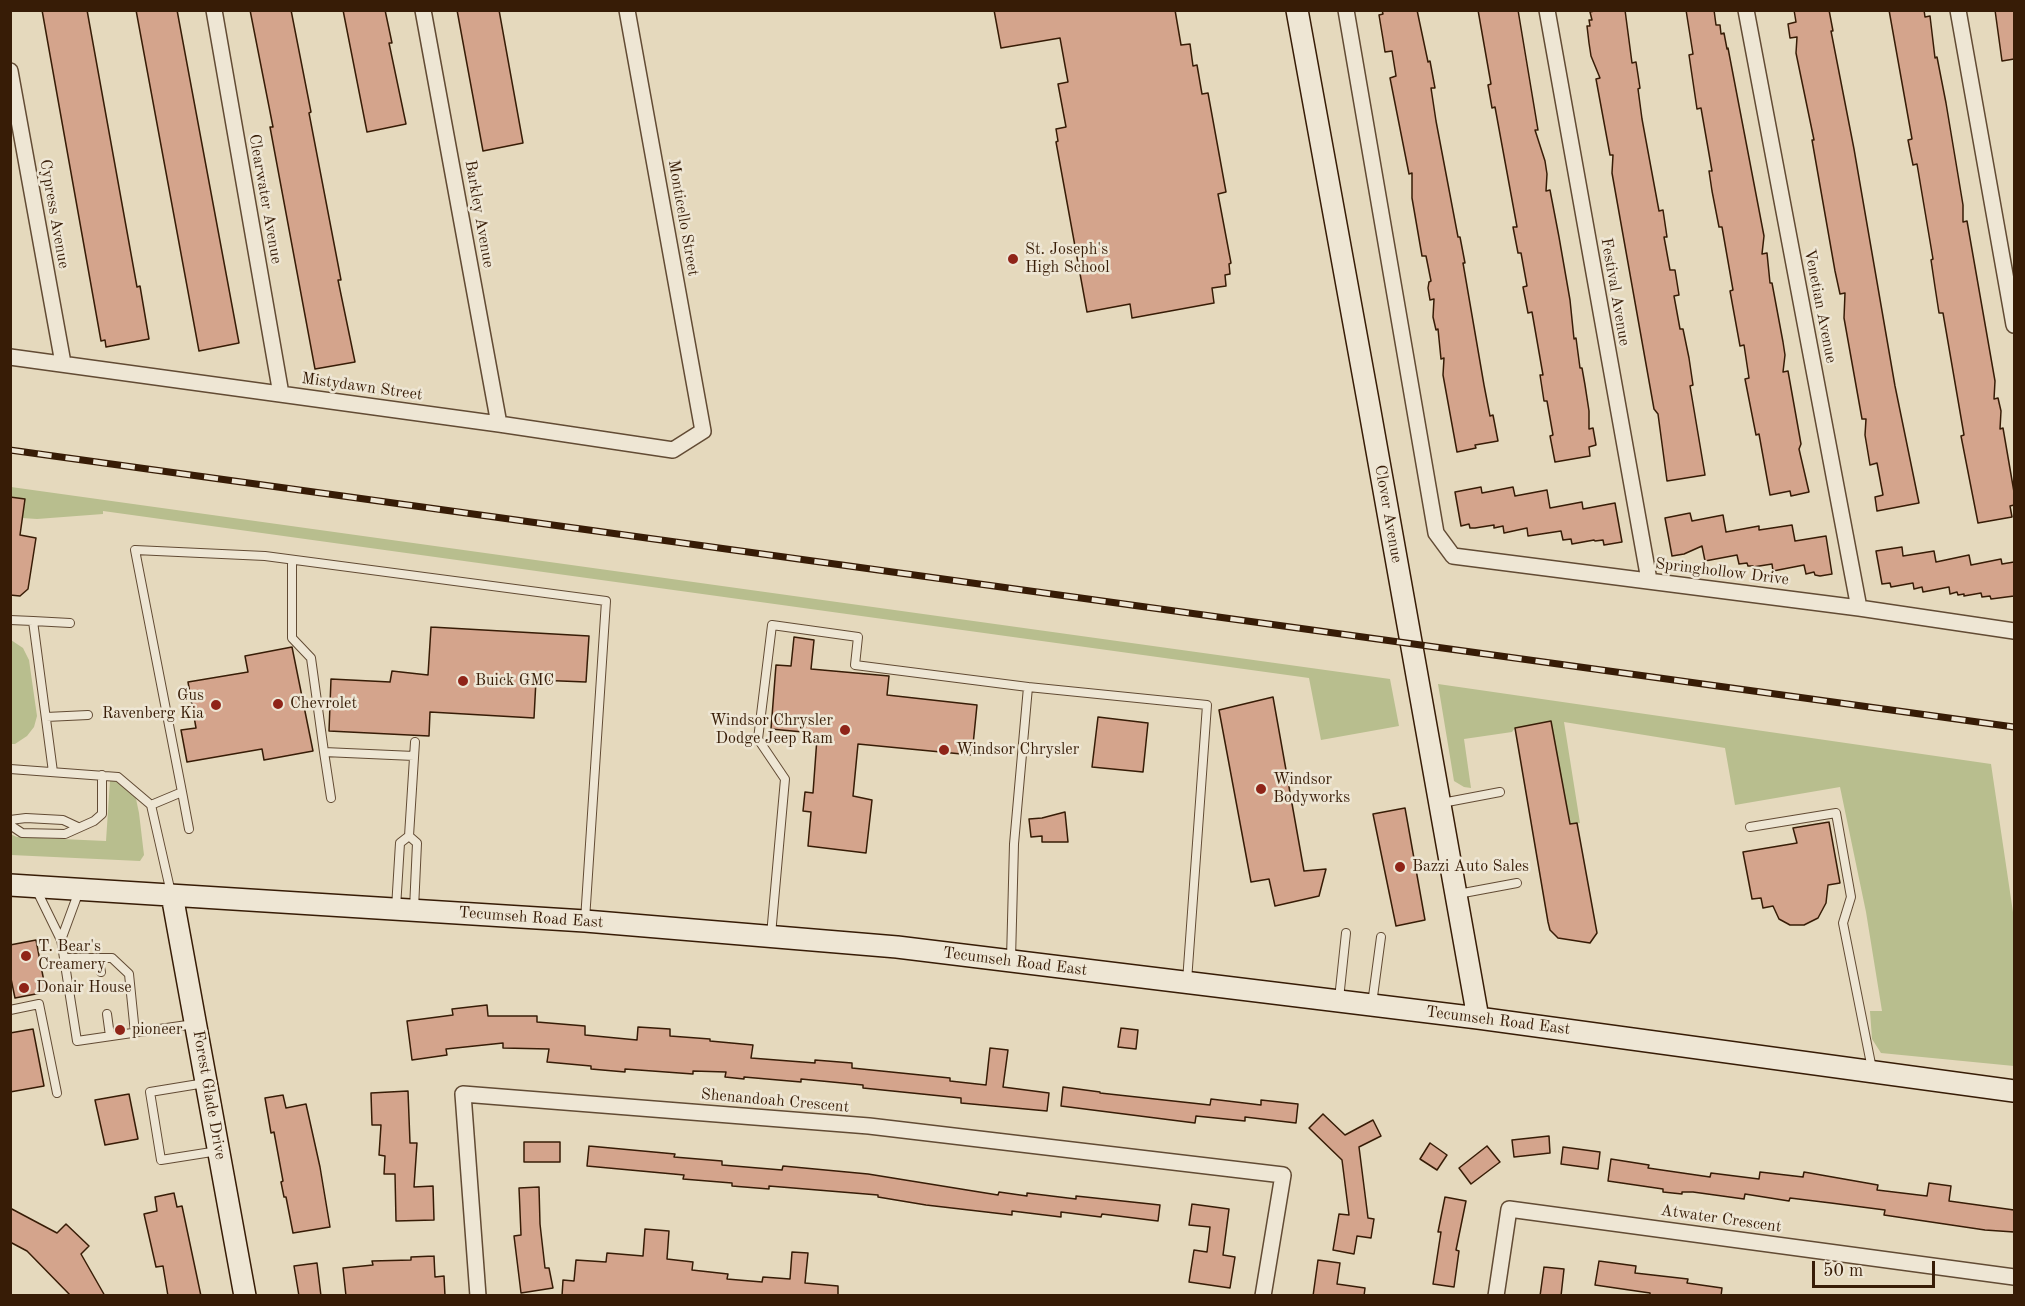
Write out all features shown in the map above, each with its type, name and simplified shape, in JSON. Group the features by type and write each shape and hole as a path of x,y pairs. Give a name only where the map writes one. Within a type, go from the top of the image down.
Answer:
{"main road":[{"name":"Clover Avenue","path":"1297,10 1478,1018"},
{"name":"Tecumseh Road East","path":"10,885 585,921 897,947 1478,1018 2014,1091"},
{"name":"Forest Glade Drive","path":"172,895 245,1296"}],"street":[{"name":"Clearwater Avenue","path":"214,10 281,393"},
{"name":"Barkley Avenue","path":"423,10 499,424"},
{"name":"Monticello Street","path":"627,10 703,431"},
{"name":"Springhollow Drive","path":"1346,10 1436,533 1453,556 1858,608 2014,631"},
{"name":"Festival Avenue","path":"1547,10 1648,580"},
{"name":"Venetian Avenue","path":"1746,10 1858,608"},
{"path":"1958,10 2014,325"},
{"name":"Cypress Avenue","path":"10,71 63,363"},
{"name":"Mistydawn Street","path":"10,357 281,393 673,450 703,431"},
{"name":"Shenandoah Crescent","path":"478,1296 463,1094 868,1126 1283,1175 1263,1296"},
{"name":"Atwater Crescent","path":"1496,1296 1509,1209 2014,1277"}],"lane":[{"path":"189,829 135,550 265,556 606,601 585,921"},
{"path":"292,560 292,638 311,658 331,798"},
{"path":"10,620 70,623"},
{"path":"33,621 53,772"},
{"path":"771,937 785,779 759,739 772,625 858,637 855,665 1028,687 1207,705 1187,982"},
{"path":"1011,961 1014,844 1028,687"},
{"path":"46,717 88,715"},
{"path":"405,910 400,843 409,836 415,742"},
{"path":"324,752 414,756"},
{"path":"10,768 118,777 151,805 172,895"},
{"path":"10,825 22,833 65,834 94,822 102,814 102,775"},
{"path":"151,805 182,792"},
{"path":"1440,803 1500,792"},
{"path":"1750,828 1836,813 1851,897 1843,923 1872,1071"},
{"path":"10,820 63,820 78,828"},
{"path":"405,910 417,843 409,836"},
{"path":"1457,894 1517,883"},
{"path":"35,886 61,939 77,1041 195,1024"},
{"path":"61,939 80,890"},
{"path":"1339,1001 1346,933"},
{"path":"1372,1005 1381,937"},
{"path":"98,957 100,972"},
{"path":"64,958 112,958 129,974 135,1033"},
{"path":"10,1010 39,1005 57,1093"},
{"path":"107,1014 110,1036"},
{"path":"206,1083 150,1092 161,1160 219,1151"}],"green space":[{"path":"11,487 1390,679 1399,726 1321,740 1309,678 103,511 103,514 22,518 11,497"},
{"path":"11,640 23,648 29,660 37,716 34,727 27,736 15,744 10,744"},
{"path":"1438,684 1991,764 2014,919 2014,1066 1881,1053 1872,1039 1870,1011 1882,1011 1866,912 1840,787 1735,805 1725,748 1564,722 1580,823 1533,831 1531,814 1567,807 1551,722 1515,728 1512,732 1464,739 1471,788 1464,787 1454,781"},
{"path":"110,781 123,781 135,794 144,855 140,861 11,855 10,834 17,837 106,841"}],"building":[{"path":"42,10 87,10 137,287 140,286 149,339 106,347 105,340 101,341"},
{"path":"136,10 177,10 239,343 199,351"},
{"path":"250,10 291,10 341,280 338,280 355,362 315,369"},
{"path":"343,10 385,10 392,43 389,43 406,124 367,132"},
{"path":"457,10 499,10 523,143 483,151"},
{"path":"994,10 1175,10 1181,45 1190,44 1193,66 1197,65 1202,94 1208,93 1226,192 1218,194 1231,263 1229,264 1230,274 1225,275 1226,286 1212,288 1214,303 1132,318 1130,304 1087,312 1056,142 1058,141 1056,129 1066,127 1058,84 1068,82 1060,38 1001,48"},
{"path":"1382,10 1417,10 1435,88 1431,88 1436,121 1465,263 1463,263 1484,385 1498,441 1475,445 1476,448 1457,452 1443,375 1444,358 1441,359 1438,329 1436,330 1433,317 1434,299 1430,300 1428,288 1431,281 1426,256 1422,256 1412,198 1412,173 1409,174 1390,78 1396,76 1392,51 1385,52 1379,15 1383,14"},
{"path":"1478,10 1518,10 1538,130 1535,130 1545,161 1546,191 1550,190 1570,300 1574,339 1576,338 1585,385 1589,429 1593,428 1596,445 1589,447 1590,456 1555,462 1550,436 1553,435 1540,375 1543,375 1532,312 1528,313 1523,287 1527,286 1513,227 1517,227 1495,107 1492,108 1488,85 1491,84"},
{"path":"1625,10 1632,63 1636,62 1642,119 1659,211 1663,210 1667,237 1664,237 1670,270 1675,270 1679,295 1674,296 1680,329 1683,329 1689,358 1693,385 1690,386 1705,475 1667,481 1658,414 1654,409 1612,173 1613,155 1610,155 1596,79 1600,78 1591,56 1589,43 1587,26 1590,26 1589,20 1592,20 1590,12"},
{"path":"1686,10 1714,10 1716,25 1720,25 1721,34 1724,33 1728,48 1764,236 1762,254 1767,253 1770,283 1772,283 1783,342 1785,355 1783,372 1788,371 1801,444 1799,449 1809,492 1791,496 1790,491 1770,495 1759,434 1756,435 1745,379 1749,378 1744,345 1740,346 1730,291 1733,290 1722,227 1719,227 1712,191 1709,171 1712,171 1701,108 1697,109 1689,55 1693,54"},
{"path":"1794,10 1829,10 1895,386 1919,503 1877,511 1875,497 1883,495 1877,463 1870,465 1865,435 1866,419 1862,419 1844,318 1845,293 1840,294 1835,271 1812,140 1814,140 1796,53 1797,37 1790,38 1788,24 1796,22"},
{"path":"1889,10 1924,10 1925,17 1930,16 1935,58 1937,57 1946,103 1963,205 1963,222 1967,221 1995,381 1994,399 1998,398 2001,411 2000,429 2003,428 2014,492 2014,505 2010,506 2012,517 1978,523 1961,436 1964,435 1943,313 1939,313 1931,260 1933,259 1917,164 1913,165 1908,140 1912,139"},
{"path":"1995,10 2014,10 2014,59 2002,61"},
{"path":"1481,487 1482,493 1513,487 1515,496 1547,490 1550,508 1582,502 1583,509 1615,503 1622,542 1604,545 1603,540 1594,540 1572,544 1571,539 1563,540 1561,531 1528,536 1527,528 1504,533 1503,526 1470,528 1469,524 1461,526 1455,492"},
{"path":"10,497 25,499 20,535 36,538 28,589 20,596 10,595"},
{"path":"1690,513 1692,521 1723,515 1726,532 1759,526 1759,530 1792,525 1795,541 1826,536 1832,574 1820,576 1815,575 1814,572 1806,574 1804,565 1773,571 1772,564 1748,566 1747,563 1739,564 1737,555 1705,561 1702,546 1684,554 1672,556 1665,518"},
{"path":"1902,547 1903,556 1934,551 1936,562 1969,555 1971,565 2001,559 2002,564 2014,562 2014,596 1991,599 1990,596 1982,597 1981,593 1964,596 1964,594 1958,595 1957,592 1950,594 1949,587 1923,592 1922,587 1914,589 1913,583 1891,587 1890,583 1882,584 1876,551"},
{"name":"Buick GMC","path":"431,627 589,636 586,682 536,680 534,718 430,712 429,736 329,731 331,679 390,682 392,671 428,675"},
{"name":"Windsor Chrysler","path":"794,637 814,640 811,669 889,676 887,695 977,705 972,755 858,744 853,796 872,800 866,853 808,846 811,812 803,811 805,792 813,793 817,738 803,737 803,732 771,729 776,665 791,666"},
{"path":"292,647 313,751 264,760 262,749 187,762 181,730 196,728 188,682 248,672 245,656"},
{"name":"Windsor Bodyworks","path":"1273,697 1304,871 1326,869 1319,896 1275,906 1269,879 1251,882 1219,710"},
{"path":"1098,717 1148,723 1143,772 1092,767"},
{"path":"1551,721 1570,824 1577,823 1597,933 1590,943 1558,938 1550,930 1548,922 1515,728"},
{"name":"Bazzi Auto Sales","path":"1405,808 1425,920 1396,926 1373,814"},
{"path":"1065,812 1068,842 1042,842 1042,836 1031,837 1029,819"},
{"path":"1829,822 1840,883 1828,885 1826,903 1818,918 1804,925 1790,925 1779,919 1773,906 1763,908 1761,898 1752,899 1743,852 1797,843 1793,828"},
{"path":"36,940 46,992 15,998 10,974 10,945"},
{"path":"487,1005 488,1016 537,1016 537,1022 585,1026 585,1035 637,1040 638,1027 670,1029 670,1036 753,1045 751,1058 815,1063 815,1060 852,1063 852,1068 950,1078 950,1081 986,1085 990,1048 1008,1050 1003,1087 1049,1093 1047,1111 961,1103 961,1098 863,1088 863,1085 801,1079 801,1082 725,1077 726,1072 693,1071 693,1074 591,1069 591,1066 547,1062 549,1049 503,1048 503,1043 446,1049 447,1055 412,1060 407,1021 453,1015 452,1009"},
{"path":"1121,1028 1138,1030 1136,1049 1118,1047"},
{"path":"33,1029 44,1086 10,1092 10,1033"},
{"path":"1063,1087 1210,1105 1211,1099 1261,1105 1261,1100 1298,1104 1296,1123 1245,1117 1245,1121 1196,1116 1195,1123 1061,1106"},
{"path":"408,1091 410,1143 417,1143 414,1187 433,1186 434,1220 396,1221 395,1174 384,1174 385,1156 379,1155 381,1125 372,1125 371,1093"},
{"path":"129,1094 138,1139 105,1145 95,1100"},
{"path":"283,1095 286,1108 306,1104 330,1227 293,1233 281,1182 283,1181 274,1132 271,1133 265,1098"},
{"path":"1323,1114 1345,1135 1373,1120 1381,1136 1359,1147 1368,1218 1374,1219 1371,1238 1357,1236 1354,1254 1333,1250 1339,1214 1349,1215 1342,1160 1309,1128"},
{"path":"1549,1136 1550,1153 1514,1157 1512,1140"},
{"path":"524,1142 560,1142 560,1162 524,1162"},
{"path":"1430,1143 1447,1155 1437,1170 1420,1159"},
{"path":"589,1146 675,1154 674,1157 722,1161 722,1165 782,1170 783,1166 868,1174 998,1195 999,1192 1076,1199 1076,1196 1160,1205 1158,1221 1061,1212 1061,1217 1012,1211 1012,1215 926,1205 878,1197 878,1195 769,1186 769,1189 732,1186 732,1183 683,1179 684,1175 587,1166"},
{"path":"1487,1146 1500,1162 1471,1184 1459,1168"},
{"path":"1563,1147 1600,1152 1598,1169 1561,1164"},
{"path":"1611,1159 1649,1165 1648,1168 1710,1177 1711,1173 1759,1179 1760,1172 1803,1177 1804,1172 1878,1185 1877,1190 1927,1196 1929,1183 1951,1186 1949,1201 2014,1210 2014,1232 1884,1215 1885,1210 1790,1198 1789,1201 1745,1194 1744,1199 1693,1192 1682,1192 1682,1194 1663,1192 1663,1189 1608,1181"},
{"path":"539,1187 545,1268 549,1268 553,1288 521,1293 514,1236 521,1235 519,1188"},
{"path":"174,1193 177,1207 182,1206 201,1296 168,1296 163,1266 156,1267 144,1214 157,1211 155,1197"},
{"path":"1445,1197 1466,1201 1456,1250 1459,1251 1454,1287 1433,1284 1441,1232 1438,1232"},
{"path":"1192,1204 1229,1209 1223,1255 1235,1257 1230,1288 1189,1282 1194,1250 1207,1252 1210,1227 1189,1225"},
{"path":"10,1208 57,1233 66,1224 89,1246 81,1254 105,1296 71,1296 27,1251 10,1242"},
{"path":"645,1229 669,1231 667,1259 693,1262 692,1270 728,1274 727,1279 762,1282 763,1277 790,1279 792,1252 808,1253 805,1283 838,1286 838,1296 562,1296 563,1280 574,1281 576,1260 606,1262 607,1253 643,1256"},
{"path":"434,1256 435,1277 444,1276 445,1296 346,1296 343,1268 373,1265 372,1261 411,1260 411,1257"},
{"path":"1318,1260 1340,1263 1337,1284 1365,1288 1364,1296 1313,1296"},
{"path":"1599,1261 1636,1266 1635,1273 1688,1279 1687,1283 1722,1288 1721,1296 1650,1296 1650,1293 1595,1285"},
{"path":"317,1263 321,1296 299,1296 294,1266"},
{"path":"1544,1267 1564,1269 1561,1296 1540,1296"}],"railway":[{"path":"10,450 2014,727"}],"place":[{"name":"St. Joseph's High School","path":"1013,259"},
{"name":"Buick GMC","path":"463,681"},
{"name":"Chevrolet","path":"278,704"},
{"name":"Gus Ravenberg Kia","path":"216,705"},
{"name":"Windsor Chrysler Dodge Jeep Ram","path":"845,730"},
{"name":"Windsor Chrysler","path":"944,750"},
{"name":"Windsor Bodyworks","path":"1261,789"},
{"name":"Bazzi Auto Sales","path":"1400,867"},
{"name":"T. Bear's Creamery","path":"26,956"},
{"name":"Donair House","path":"24,988"},
{"name":"pioneer","path":"120,1030"}]}
